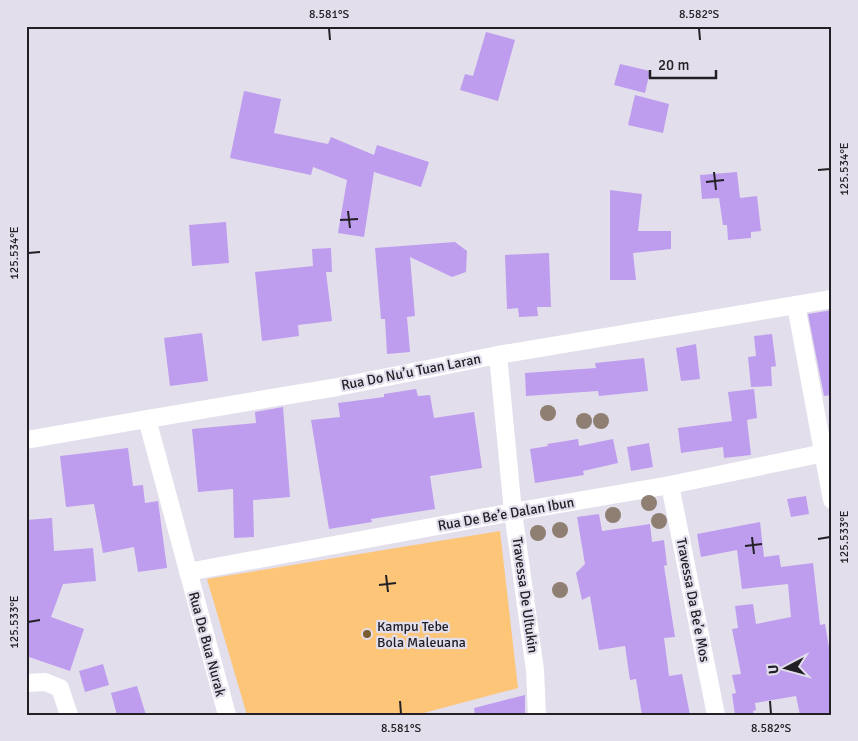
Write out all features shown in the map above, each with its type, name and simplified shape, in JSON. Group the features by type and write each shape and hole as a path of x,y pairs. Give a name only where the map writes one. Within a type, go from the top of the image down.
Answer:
{"street":[{"name":"Rua Do Nu’u Tuan Laran","path":"26,440 336,387 498,355 832,298"},
{"path":"796,305 832,500"},
{"name":"Travessa De Ultukin","path":"498,355 513,512 535,670 537,715"},
{"path":"147,419 188,572"},
{"name":"Rua De Be’e Dalan Ibun","path":"188,572 670,485 824,453"},
{"name":"Travessa Da Be’e Mos","path":"670,485 716,715"},
{"name":"Rua De Bua Nurak","path":"188,572 227,715"},
{"path":"26,682 45,682 60,688 69,715"}],"shaded area":[{"name":"Kampu Tebe Bola Maleuana","path":"500,531 518,688 416,715 247,715 207,579"}],"building":[{"path":"486,32 515,40 498,101 460,90 465,74 473,76"},
{"path":"620,64 650,71 645,93 614,85"},
{"path":"244,91 281,99 274,133 328,144 331,137 374,155 377,145 429,162 421,187 374,172 364,237 338,233 347,180 313,167 311,175 230,158"},
{"path":"635,95 669,104 663,133 628,125"},
{"path":"737,172 740,198 757,196 761,231 751,232 751,238 728,240 727,225 723,225 719,198 702,199 700,175"},
{"path":"610,190 642,194 638,231 671,231 671,249 633,253 636,280 610,280"},
{"path":"226,222 229,263 192,266 189,225"},
{"path":"455,242 467,251 466,272 452,277 410,257 415,316 407,317 410,352 387,354 385,319 381,319 375,248"},
{"path":"331,248 332,272 326,272 332,321 298,325 299,336 262,341 255,272 313,266 312,249"},
{"path":"549,253 551,307 537,307 538,316 519,317 518,308 507,309 505,255"},
{"path":"832,310 832,395 824,396 808,314"},
{"path":"202,333 208,381 170,386 164,338"},
{"path":"772,334 776,366 771,367 772,386 751,387 748,357 756,356 754,336"},
{"path":"696,344 700,379 681,381 676,348"},
{"path":"644,358 648,391 599,396 598,391 526,396 525,373 596,368 595,363"},
{"path":"416,389 418,396 430,395 434,418 474,412 482,468 430,476 435,509 371,519 372,522 329,529 311,420 340,417 338,403 384,397 384,394"},
{"path":"754,389 757,418 747,420 751,455 724,458 723,447 681,453 678,428 732,421 728,392"},
{"path":"283,407 290,497 253,500 254,537 234,538 233,489 198,492 192,429 256,423 255,412"},
{"path":"578,439 579,446 613,439 618,463 583,471 584,475 535,483 530,449"},
{"path":"649,443 653,467 631,471 627,447"},
{"path":"128,448 133,486 143,485 145,503 158,501 167,568 138,572 134,547 103,553 94,504 66,507 60,456"},
{"path":"806,496 809,514 791,517 787,499"},
{"path":"599,514 602,531 650,524 652,542 664,540 667,565 664,566 675,637 664,638 669,676 682,674 690,715 642,715 636,679 630,680 625,646 599,650 590,596 582,600 576,573 585,564 577,517"},
{"path":"52,518 54,551 93,548 96,581 63,584 51,617 84,629 70,671 26,656 26,520"},
{"path":"760,522 764,557 779,555 781,567 813,563 820,625 825,624 832,665 832,715 800,715 796,696 755,703 756,710 753,711 754,715 735,715 732,694 736,693 732,675 741,674 732,629 738,628 735,606 753,604 756,624 791,617 788,584 742,589 737,550 701,557 697,534"},
{"path":"103,664 109,685 85,692 79,671"},
{"path":"137,686 146,715 117,715 111,693"},
{"path":"525,695 525,715 475,715 474,708"}],"place":[{"name":"Kampu Tebe Bola Maleuana","path":"367,634"}]}
